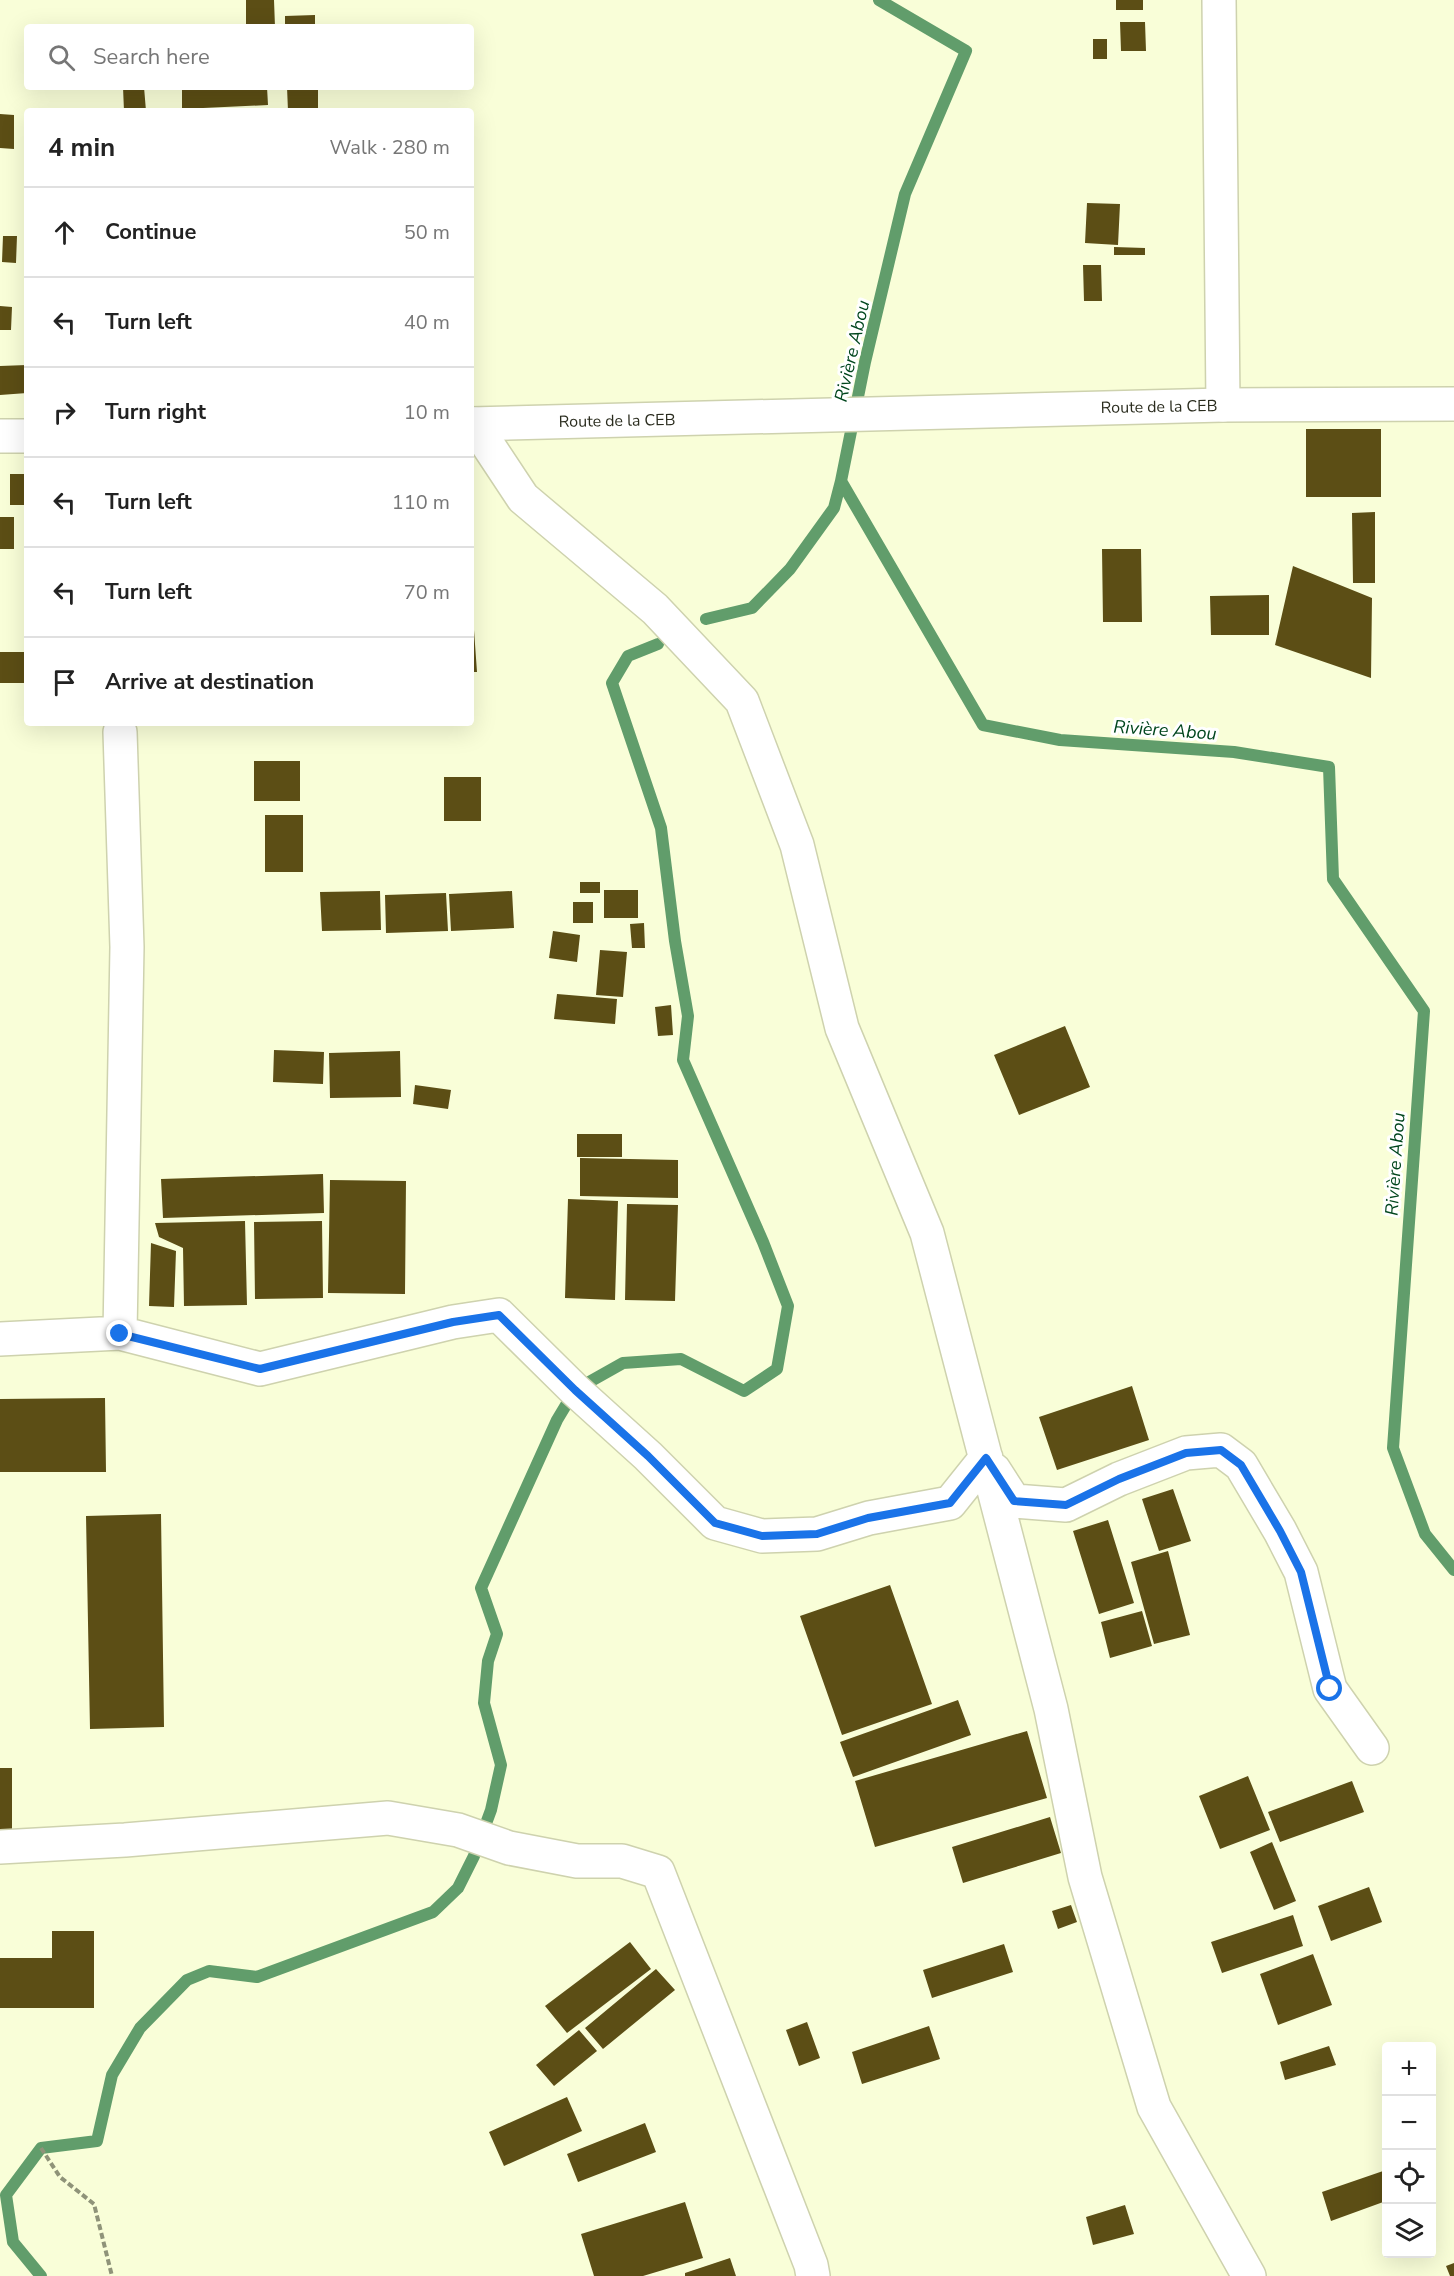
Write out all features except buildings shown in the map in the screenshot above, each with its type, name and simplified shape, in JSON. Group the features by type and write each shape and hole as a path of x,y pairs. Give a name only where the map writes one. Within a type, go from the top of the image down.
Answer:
{"street":[{"path":"1219,0 1223,405"},
{"name":"Route de la CEB","path":"474,424 1223,405 1454,404"},
{"path":"474,425 523,498 655,609 742,701 797,845 842,1028 927,1233 1051,1709 1085,1877 1154,2108 1249,2276"},
{"path":"0,436 24,436"},
{"path":"120,732 127,947 120,1334"},
{"path":"0,1339 120,1334 260,1369 453,1322 499,1315 715,1523 762,1536 817,1534 868,1518 950,1503 986,1458"},
{"path":"986,1458 1014,1501 1066,1505 1119,1479 1186,1453 1221,1450 1228,1455 1241,1465 1301,1572 1330,1689 1372,1748"},
{"path":"0,1847 125,1840 388,1818 458,1830 509,1848 577,1861 622,1861 658,1872 813,2276"}],"path":[{"path":"41,2148 60,2177 94,2204 112,2276"}],"waterway":[{"name":"Rivière Abou","path":"879,0 966,51 905,194 865,362 841,481 983,725 1060,740 1234,752 1329,767 1333,879 1424,1011 1393,1448 1425,1534 1454,1570"},
{"path":"706,619 752,608 790,569 834,508 841,481"},
{"path":"41,2276 13,2242 6,2195 41,2148 97,2141 112,2075 140,2028 187,1980 209,1971 257,1977 433,1912 458,1888 474,1856 491,1810 501,1765 484,1703 488,1661 497,1634 481,1588 557,1420 575,1390 623,1363 681,1359 744,1391 777,1369 788,1306 763,1242 683,1060 688,1016 675,941 661,828 612,683 628,656 658,644"}],"route":[{"path":"120,1334 260,1369 453,1322 499,1315 715,1523 762,1536 817,1534 868,1518 950,1503 986,1458 1014,1501 1066,1505 1119,1479 1186,1453 1221,1450 1241,1465 1301,1572 1330,1689"}]}
